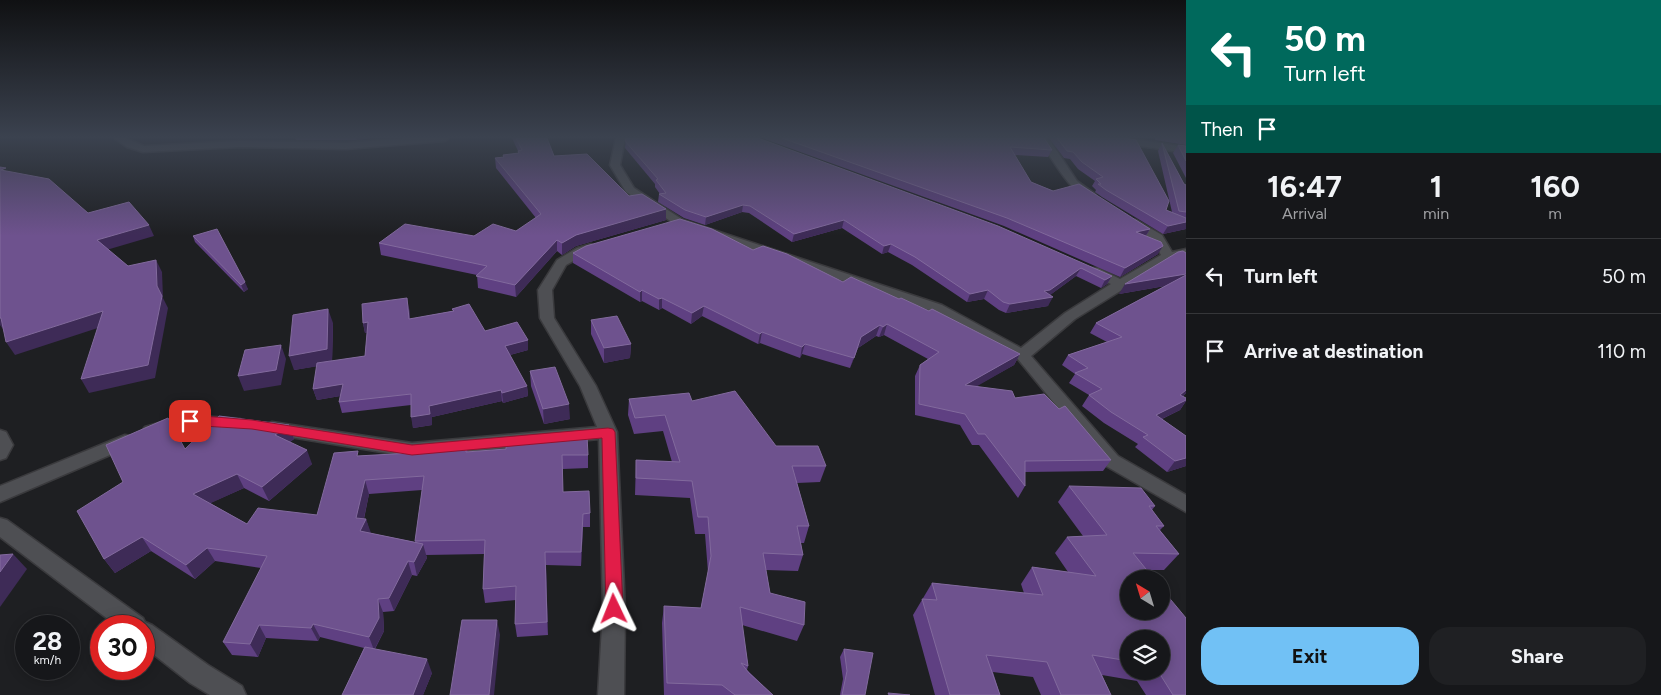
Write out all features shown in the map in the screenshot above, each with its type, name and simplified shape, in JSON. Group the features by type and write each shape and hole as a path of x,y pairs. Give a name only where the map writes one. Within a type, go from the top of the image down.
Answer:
{"street":[{"path":"619,170 630,190 679,222 937,308 1022,355 1112,461 1186,504"},
{"path":"1065,170 1073,183 1097,201"},
{"path":"1126,218 1158,238 1168,256"},
{"path":"660,227 679,222"},
{"path":"610,242 582,250 561,263 545,290 547,318 588,386 608,432 614,609 611,695"},
{"path":"1022,355 1070,316 1121,284 1168,256 1186,253"},
{"path":"1086,268 1121,284"},
{"path":"0,494 142,434 186,422 203,420 252,424 412,450 608,432"},
{"path":"0,436 4,445 0,453"},
{"path":"0,526 120,615"},
{"path":"155,641 199,674 233,695"}],"building":[{"path":"0,170 49,179 88,213 129,202 149,225 97,240 128,266 156,260 157,286 162,296 148,365 81,379 103,311 6,342 0,318"},
{"path":"505,170 603,170 629,196 642,194 666,209 576,235 562,243 557,240 515,285 476,276 487,266 379,243 405,224 474,236 493,224 516,231 541,214"},
{"path":"651,170 846,170 998,226 1112,276 1105,280 1081,268 1050,290 1044,291 1053,297 1010,304 1003,302 988,290 970,294 915,257 891,244 884,246 844,220 794,234 750,206 743,205 706,217 685,210 659,194 666,193 656,180 658,179"},
{"path":"873,170 1024,170 1031,182 1053,191 1079,184 1150,229 1136,232 1161,242 1163,246 1125,268 1007,218"},
{"path":"1094,170 1152,170 1169,201 1166,210 1186,218 1186,222 1168,226 1098,184 1101,184 1096,179 1103,177"},
{"path":"1169,170 1177,170 1186,185 1186,212 1179,211"},
{"path":"680,219 712,229 753,250 763,246 787,254 843,282 851,277 929,311 932,309 1020,354 965,385 1012,391 1015,398 1044,394 1059,409 1065,406 1111,460 1025,461 1025,486 985,434 978,434 965,414 919,404 920,365 939,352 887,324 883,327 880,325 861,337 854,358 805,344 802,347 762,332 760,334 704,306 692,313 662,298 659,299 642,290 640,292 573,253 586,246"},
{"path":"217,229 245,282 241,285 193,236"},
{"path":"1183,251 1186,253 1186,274 1125,284 1178,252"},
{"path":"1186,275 1186,390 1180,395 1186,398 1186,400 1156,415 1186,436 1186,458 1175,461 1143,437 1148,435 1111,412 1089,395 1102,389 1075,373 1088,368 1068,355 1122,337 1096,323"},
{"path":"407,298 409,319 454,311 452,309 469,304 485,331 517,322 528,340 505,346 527,386 502,393 501,390 429,406 430,414 411,417 411,394 339,402 343,384 313,389 317,363 365,356 368,322 363,323 362,304"},
{"path":"328,309 327,349 289,356 293,315"},
{"path":"617,316 631,344 604,348 591,320"},
{"path":"281,345 276,370 238,376 245,350"},
{"path":"555,367 569,404 543,409 530,371"},
{"path":"735,391 776,446 818,446 826,466 792,466 809,526 797,526 803,555 763,553 770,593 805,602 804,625 740,607 748,666 741,663 773,695 735,695 722,685 667,683 664,606 701,608 711,556 708,517 698,517 692,481 636,478 636,460 680,462 665,415 635,418 629,399 689,393 692,401"},
{"path":"219,416 289,425 275,435 307,450 262,487 237,474 193,494 247,524 258,508 317,515 334,453 358,451 357,456 430,452 430,446 466,442 466,452 506,449 507,438 587,436 588,455 562,455 563,492 589,491 590,513 583,514 581,552 545,552 547,622 515,624 516,586 483,589 485,540 415,541 424,476 365,480 356,518 366,519 360,531 423,544 414,562 408,561 389,598 378,599 379,618 369,637 313,624 311,628 259,625 250,644 223,642 267,556 207,548 186,565 142,537 104,559 77,511 123,482 106,445 168,418 185,449"},
{"path":"1069,486 1141,488 1155,506 1149,506 1164,526 1156,526 1179,554 1133,553 1147,570 1120,570 1120,620 1170,620 1170,599 1186,618 1186,695 1173,695 1164,680 1170,680 1170,630 1120,630 1120,660 1092,655 1111,695 1061,695 1047,662 986,655 1000,695 950,695 922,599 937,600 932,583 1043,595 1032,567 1096,576 1067,537 1107,535"},
{"path":"13,554 0,572 0,555"},
{"path":"462,620 497,620 489,695 450,695"},
{"path":"365,647 427,659 413,695 342,695"},
{"path":"844,649 873,653 865,695 842,695 847,671"},
{"path":"888,693 910,695 889,695"}],"route":[{"path":"190,421 203,420 252,424 412,450 608,432 614,609"}]}
